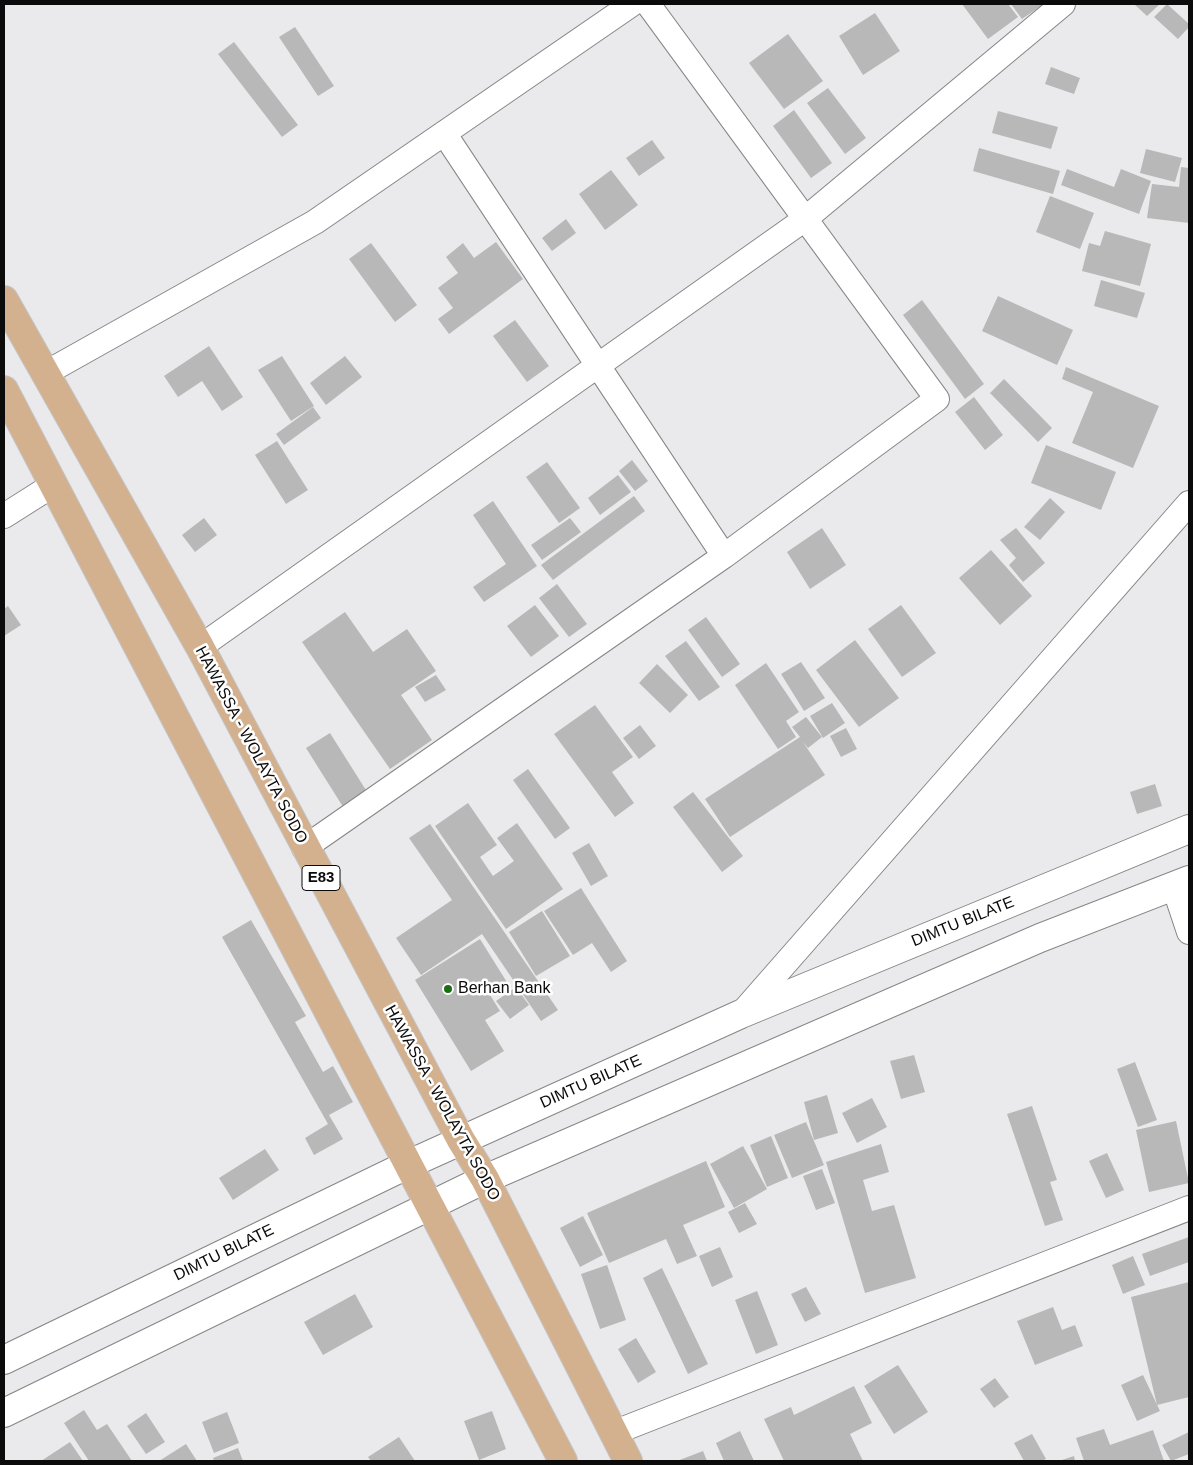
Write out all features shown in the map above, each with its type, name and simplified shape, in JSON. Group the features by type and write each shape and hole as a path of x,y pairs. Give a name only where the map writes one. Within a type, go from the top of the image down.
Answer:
{"main road":[{"name":"HAWASSA - WOLAYTA SODO","path":"4,300 44,374 200,647 304,848 461,1140 485,1179 628,1461"},
{"path":"4,390 563,1461"},
{"name":"DIMTU BILATE","path":"4,1360 407,1165 741,1014 1189,829"},
{"path":"4,1413 485,1179 1031,942 1181,883"}],"street":[{"path":"44,374 315,222 632,4"},
{"path":"304,848 724,556 937,399 648,4"},
{"path":"200,647 805,219 1063,4"},
{"path":"444,133 724,556"},
{"path":"4,516 53,485"},
{"path":"741,1014 1189,503"},
{"path":"1181,883 1189,932"},
{"path":"613,1433 1189,1208"}],"building":[{"path":"962,4 1008,4 1018,17 988,39"},
{"path":"1011,4 1044,4 1022,19"},
{"path":"1134,4 1160,4 1147,16"},
{"path":"1167,4 1189,24 1189,27 1178,39 1154,17"},
{"path":"875,13 900,51 863,75 839,36"},
{"path":"295,27 334,86 318,96 279,37"},
{"path":"788,34 823,81 784,109 749,63"},
{"path":"234,42 298,125 282,137 218,54"},
{"path":"1051,67 1080,78 1074,94 1045,84"},
{"path":"828,88 866,138 845,154 807,103"},
{"path":"794,110 832,163 811,178 773,126"},
{"path":"998,111 1058,127 1051,149 992,133"},
{"path":"652,140 665,158 639,176 626,158"},
{"path":"979,148 1060,171 1053,194 973,171"},
{"path":"1146,149 1182,158 1175,182 1140,173"},
{"path":"1181,167 1189,168 1189,223 1147,218 1152,184 1179,187"},
{"path":"1067,169 1114,187 1121,169 1151,181 1139,214 1061,185"},
{"path":"611,170 638,205 605,230 579,194"},
{"path":"1050,196 1094,213 1080,249 1036,232"},
{"path":"566,219 576,233 552,251 542,238"},
{"path":"1105,231 1151,244 1140,286 1082,271 1089,243 1100,246"},
{"path":"496,242 523,279 449,334 438,319 453,308 438,288 458,273 446,257 463,243 474,258"},
{"path":"371,243 417,305 395,322 349,259"},
{"path":"1101,280 1145,293 1137,318 1094,306"},
{"path":"998,296 1073,330 1057,365 982,331"},
{"path":"922,300 984,384 965,399 903,315"},
{"path":"515,320 549,366 527,382 493,336"},
{"path":"209,346 243,397 222,411 202,381 178,397 164,376"},
{"path":"282,356 314,406 291,421 258,370"},
{"path":"345,356 362,377 326,405 310,383"},
{"path":"1066,367 1159,406 1133,468 1072,443 1093,392 1062,379"},
{"path":"1004,379 1052,428 1038,442 990,393"},
{"path":"974,397 1003,435 985,450 955,412"},
{"path":"313,407 321,418 284,445 276,434"},
{"path":"277,441 308,490 286,504 255,455"},
{"path":"1046,445 1116,472 1101,510 1031,483"},
{"path":"632,460 648,481 635,491 619,471"},
{"path":"547,462 580,508 559,523 526,477"},
{"path":"618,475 631,492 600,515 588,498"},
{"path":"634,496 645,511 553,580 541,565"},
{"path":"1050,498 1065,512 1040,540 1024,527"},
{"path":"493,501 537,566 484,602 473,587 506,564 473,515"},
{"path":"204,518 217,535 195,552 182,535"},
{"path":"570,518 581,532 542,560 531,545"},
{"path":"822,528 846,565 810,589 787,552"},
{"path":"1016,528 1045,563 1023,582 1009,565 1016,558 1000,540"},
{"path":"991,550 1032,596 1000,625 959,578"},
{"path":"557,584 587,624 569,637 539,598"},
{"path":"535,605 559,636 531,657 507,626"},
{"path":"901,605 936,653 902,677 868,629"},
{"path":"8,606 21,625 4,636 4,609"},
{"path":"345,612 373,652 407,629 436,671 401,695 432,740 390,769 302,642"},
{"path":"706,617 740,664 722,677 688,630"},
{"path":"855,640 899,698 859,727 816,670"},
{"path":"686,641 720,687 699,701 665,656"},
{"path":"801,662 825,698 804,711 781,674"},
{"path":"766,663 799,712 786,721 796,737 778,749 735,685"},
{"path":"657,664 688,695 670,713 639,683"},
{"path":"436,675 446,690 425,702 415,687"},
{"path":"832,703 845,723 823,738 810,716"},
{"path":"595,705 633,757 612,772 634,803 615,817 554,734"},
{"path":"806,717 822,737 808,748 803,742 825,775 730,837 705,799 800,737 792,727"},
{"path":"640,725 656,746 639,759 623,738"},
{"path":"846,728 857,749 841,757 830,736"},
{"path":"330,733 369,795 345,810 306,748"},
{"path":"528,769 570,828 555,839 513,780"},
{"path":"1155,784 1162,806 1137,814 1130,792"},
{"path":"693,792 743,856 722,872 673,807"},
{"path":"468,803 497,845 480,857 493,876 514,861 497,838 517,823 563,889 506,929 435,826"},
{"path":"430,824 558,1010 541,1021 482,934 421,975 396,938 452,900 409,838"},
{"path":"589,843 608,876 591,886 572,853"},
{"path":"581,888 627,961 611,972 592,943 573,955 544,911"},
{"path":"542,911 570,956 536,976 509,932"},
{"path":"251,920 306,1016 295,1022 323,1072 333,1066 353,1102 329,1115 343,1139 314,1155 305,1138 328,1124 222,937"},
{"path":"480,939 508,984 490,995 500,1011 485,1020 504,1051 471,1071 415,980"},
{"path":"516,987 529,1005 510,1019 496,1001"},
{"path":"914,1055 925,1092 901,1099 890,1061"},
{"path":"1135,1062 1157,1120 1138,1127 1117,1069"},
{"path":"827,1095 838,1133 814,1140 804,1102"},
{"path":"872,1098 887,1127 857,1143 842,1113"},
{"path":"1032,1106 1057,1180 1050,1182 1063,1220 1045,1226 1007,1114"},
{"path":"1176,1121 1189,1183 1149,1192 1136,1130"},
{"path":"806,1122 824,1165 792,1178 774,1135"},
{"path":"771,1136 788,1178 767,1187 750,1145"},
{"path":"881,1144 889,1172 863,1180 872,1211 894,1205 916,1278 865,1293 826,1162"},
{"path":"743,1146 767,1189 734,1208 710,1164"},
{"path":"265,1149 279,1170 233,1200 219,1178"},
{"path":"1107,1153 1124,1190 1106,1198 1089,1161"},
{"path":"706,1161 725,1207 683,1225 697,1256 677,1264 666,1239 609,1263 587,1213"},
{"path":"822,1169 835,1203 816,1210 803,1176"},
{"path":"745,1203 757,1224 739,1233 728,1212"},
{"path":"583,1216 603,1255 580,1267 560,1228"},
{"path":"1189,1237 1189,1262 1150,1276 1142,1254"},
{"path":"720,1247 733,1277 712,1287 699,1256"},
{"path":"1133,1256 1145,1285 1123,1294 1112,1265"},
{"path":"607,1265 626,1320 600,1329 581,1274"},
{"path":"662,1268 708,1364 688,1374 643,1278"},
{"path":"1189,1282 1189,1397 1157,1405 1131,1297"},
{"path":"806,1287 821,1314 805,1322 791,1294"},
{"path":"757,1291 778,1345 756,1354 735,1300"},
{"path":"355,1294 373,1327 323,1355 304,1322"},
{"path":"1053,1307 1062,1330 1075,1325 1083,1346 1035,1365 1017,1321"},
{"path":"636,1338 656,1372 638,1383 618,1349"},
{"path":"898,1365 928,1412 894,1434 864,1386"},
{"path":"1143,1375 1160,1411 1137,1421 1121,1385"},
{"path":"995,1378 1009,1397 994,1408 980,1389"},
{"path":"854,1386 872,1423 850,1434 863,1461 784,1461 764,1419 791,1407 794,1415"},
{"path":"84,1410 97,1430 107,1424 132,1461 89,1461 64,1423"},
{"path":"492,1411 506,1449 479,1460 464,1421"},
{"path":"227,1412 239,1443 214,1453 202,1422"},
{"path":"146,1413 165,1442 146,1454 127,1426"},
{"path":"1104,1429 1110,1445 1153,1430 1164,1461 1084,1461 1076,1438"},
{"path":"740,1431 754,1461 724,1461 716,1443"},
{"path":"1189,1432 1189,1454 1171,1461 1162,1445"},
{"path":"1032,1434 1046,1459 1041,1461 1024,1461 1014,1443"},
{"path":"399,1437 415,1461 371,1461 368,1457"},
{"path":"70,1442 83,1461 41,1461"},
{"path":"186,1444 197,1461 159,1461"},
{"path":"238,1448 243,1461 214,1461 213,1458"},
{"path":"703,1451 707,1461 677,1461"},
{"path":"1074,1456 1075,1461 1059,1461"}],"place":[{"name":"Berhan Bank","path":"448,989"}]}
